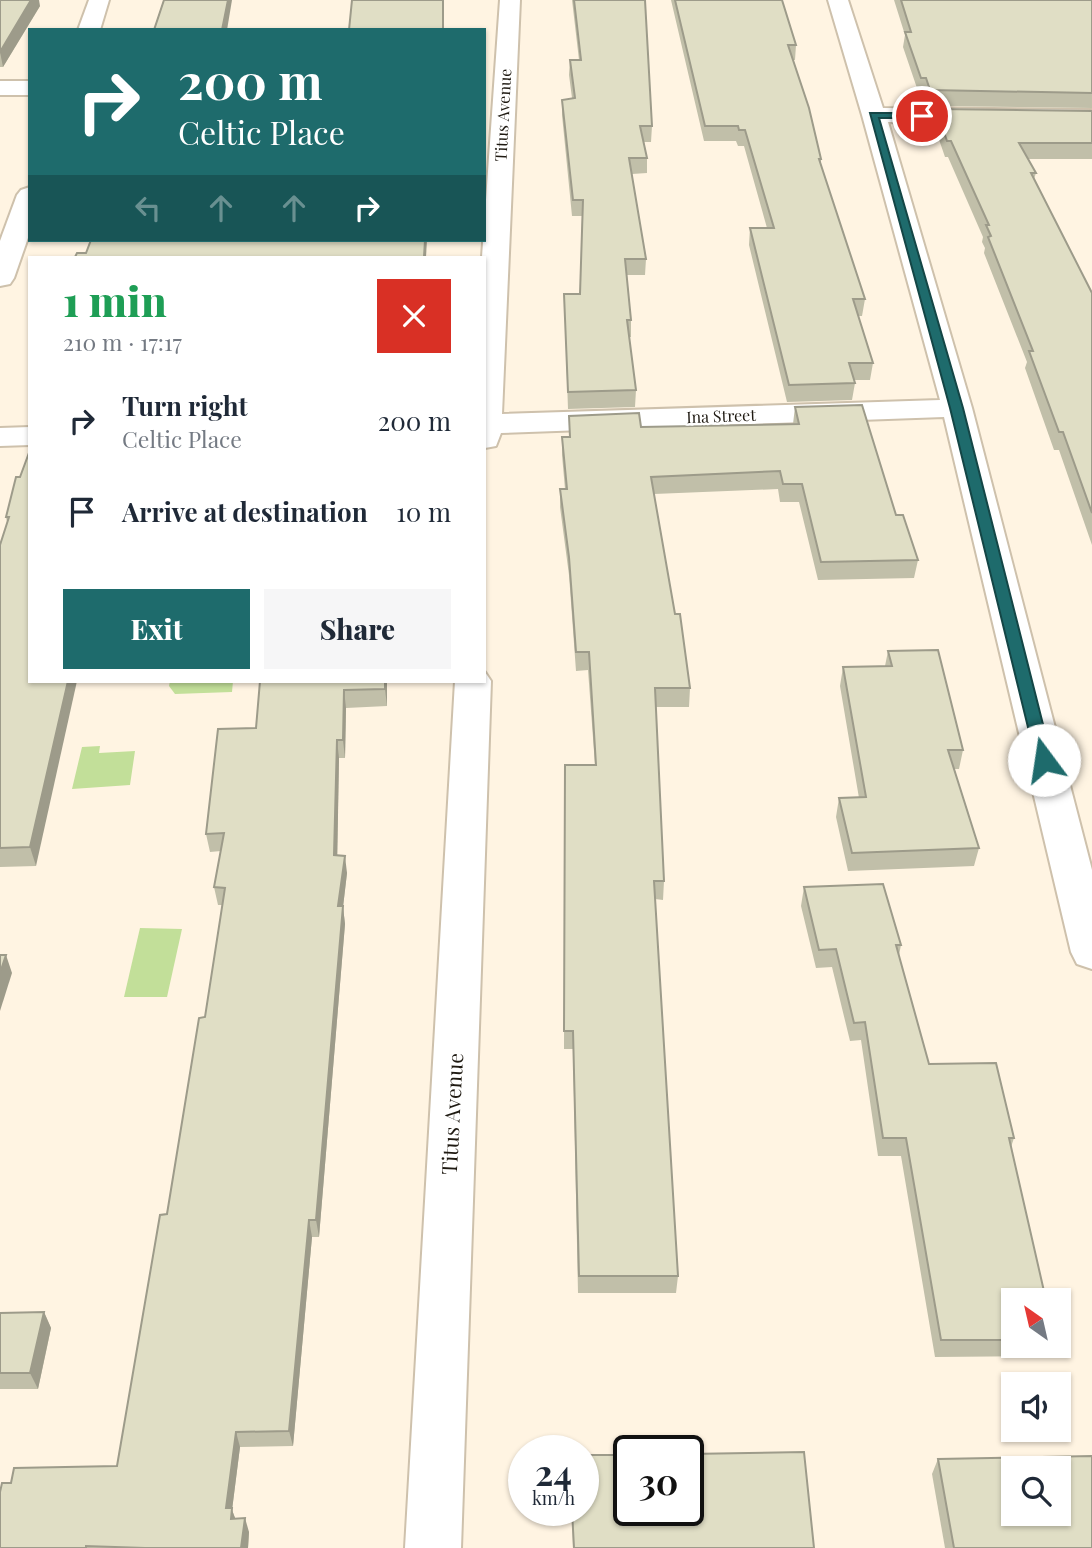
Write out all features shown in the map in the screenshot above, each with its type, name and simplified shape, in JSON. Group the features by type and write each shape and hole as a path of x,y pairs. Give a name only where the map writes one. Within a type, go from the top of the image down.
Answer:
{"street":[{"path":"90,28 99,0"},
{"name":"Titus Avenue","path":"486,407 510,0"},
{"path":"838,0 874,115 957,408 1092,950"},
{"path":"0,88 28,88"},
{"path":"874,115 1092,117"},
{"path":"0,278 28,201"},
{"name":"Ina Street","path":"486,424 957,408"},
{"path":"0,437 28,436"},
{"name":"Titus Avenue","path":"433,1548 474,683"}],"shaded area":[{"path":"170,683 233,683 232,692 175,694"},
{"path":"100,746 99,753 135,751 130,785 72,789 82,747"},
{"path":"140,928 182,929 167,997 124,997"}],"building":[{"path":"0,0 31,0 0,52"},
{"path":"164,0 228,0 222,28 155,28"},
{"path":"352,0 443,0 443,28 349,28"},
{"path":"574,0 645,0 652,126 640,126 647,158 629,158 646,259 625,259 631,320 627,320 636,390 568,392 564,294 580,294 583,200 573,200 562,100 575,98 570,60 581,60"},
{"path":"675,0 782,0 796,45 788,45 809,108 819,159 865,299 853,299 873,363 849,363 855,383 789,385 750,228 774,228 745,130 739,130 738,126 705,126"},
{"path":"901,0 1092,0 1092,93 930,90 926,78 921,78 905,32 911,32"},
{"path":"936,109 1092,111 1092,143 1019,143 1036,173 1031,173 1092,293 1092,513 1063,432 1059,432 1029,351 1033,351 988,237 991,236 986,225 989,225 951,141 947,141"},
{"path":"90,242 425,242 424,256 76,256 77,253 86,253"},
{"path":"862,405 896,515 903,515 918,560 821,562 802,484 783,484 780,471 651,477 675,614 680,614 690,688 655,688 664,881 654,881 678,1276 579,1276 573,1031 564,1031 565,765 596,765 589,652 576,652 569,557 560,489 567,489 562,437 570,437 569,416 639,413 641,427 799,424 795,407"},
{"path":"28,455 28,683 68,683 30,847 0,848 0,545 9,517 6,517 16,477 20,477"},
{"path":"938,650 963,750 948,750 979,848 852,853 839,798 866,797 843,667 892,666 888,651"},
{"path":"260,683 385,683 385,689 344,690 343,740 337,740 334,855 345,856 338,906 343,906 316,1220 309,1220 289,1431 236,1432 226,1508 232,1508 231,1519 245,1518 241,1548 0,1548 0,1492 2,1483 11,1483 14,1468 117,1466 160,1215 167,1214 199,1018 205,1017 225,888 214,887 224,833 206,834 218,729 256,728"},
{"path":"883,884 901,945 896,945 929,1064 996,1063 1014,1138 1009,1138 1043,1288 1001,1288 1001,1340 941,1340 906,1138 883,1138 865,1022 854,1023 836,949 819,950 804,887"},
{"path":"0,955 6,955 0,973"},
{"path":"44,1312 30,1373 0,1373 0,1313"},
{"path":"804,1452 814,1548 574,1548 573,1526 599,1526 599,1455 613,1455 613,1526 704,1526 704,1454"},
{"path":"1071,1456 1092,1456 1092,1548 954,1548 938,1459 1001,1458 1001,1526 1071,1526"}],"route":[{"path":"922,116 874,115 957,408 1044,760"}]}
